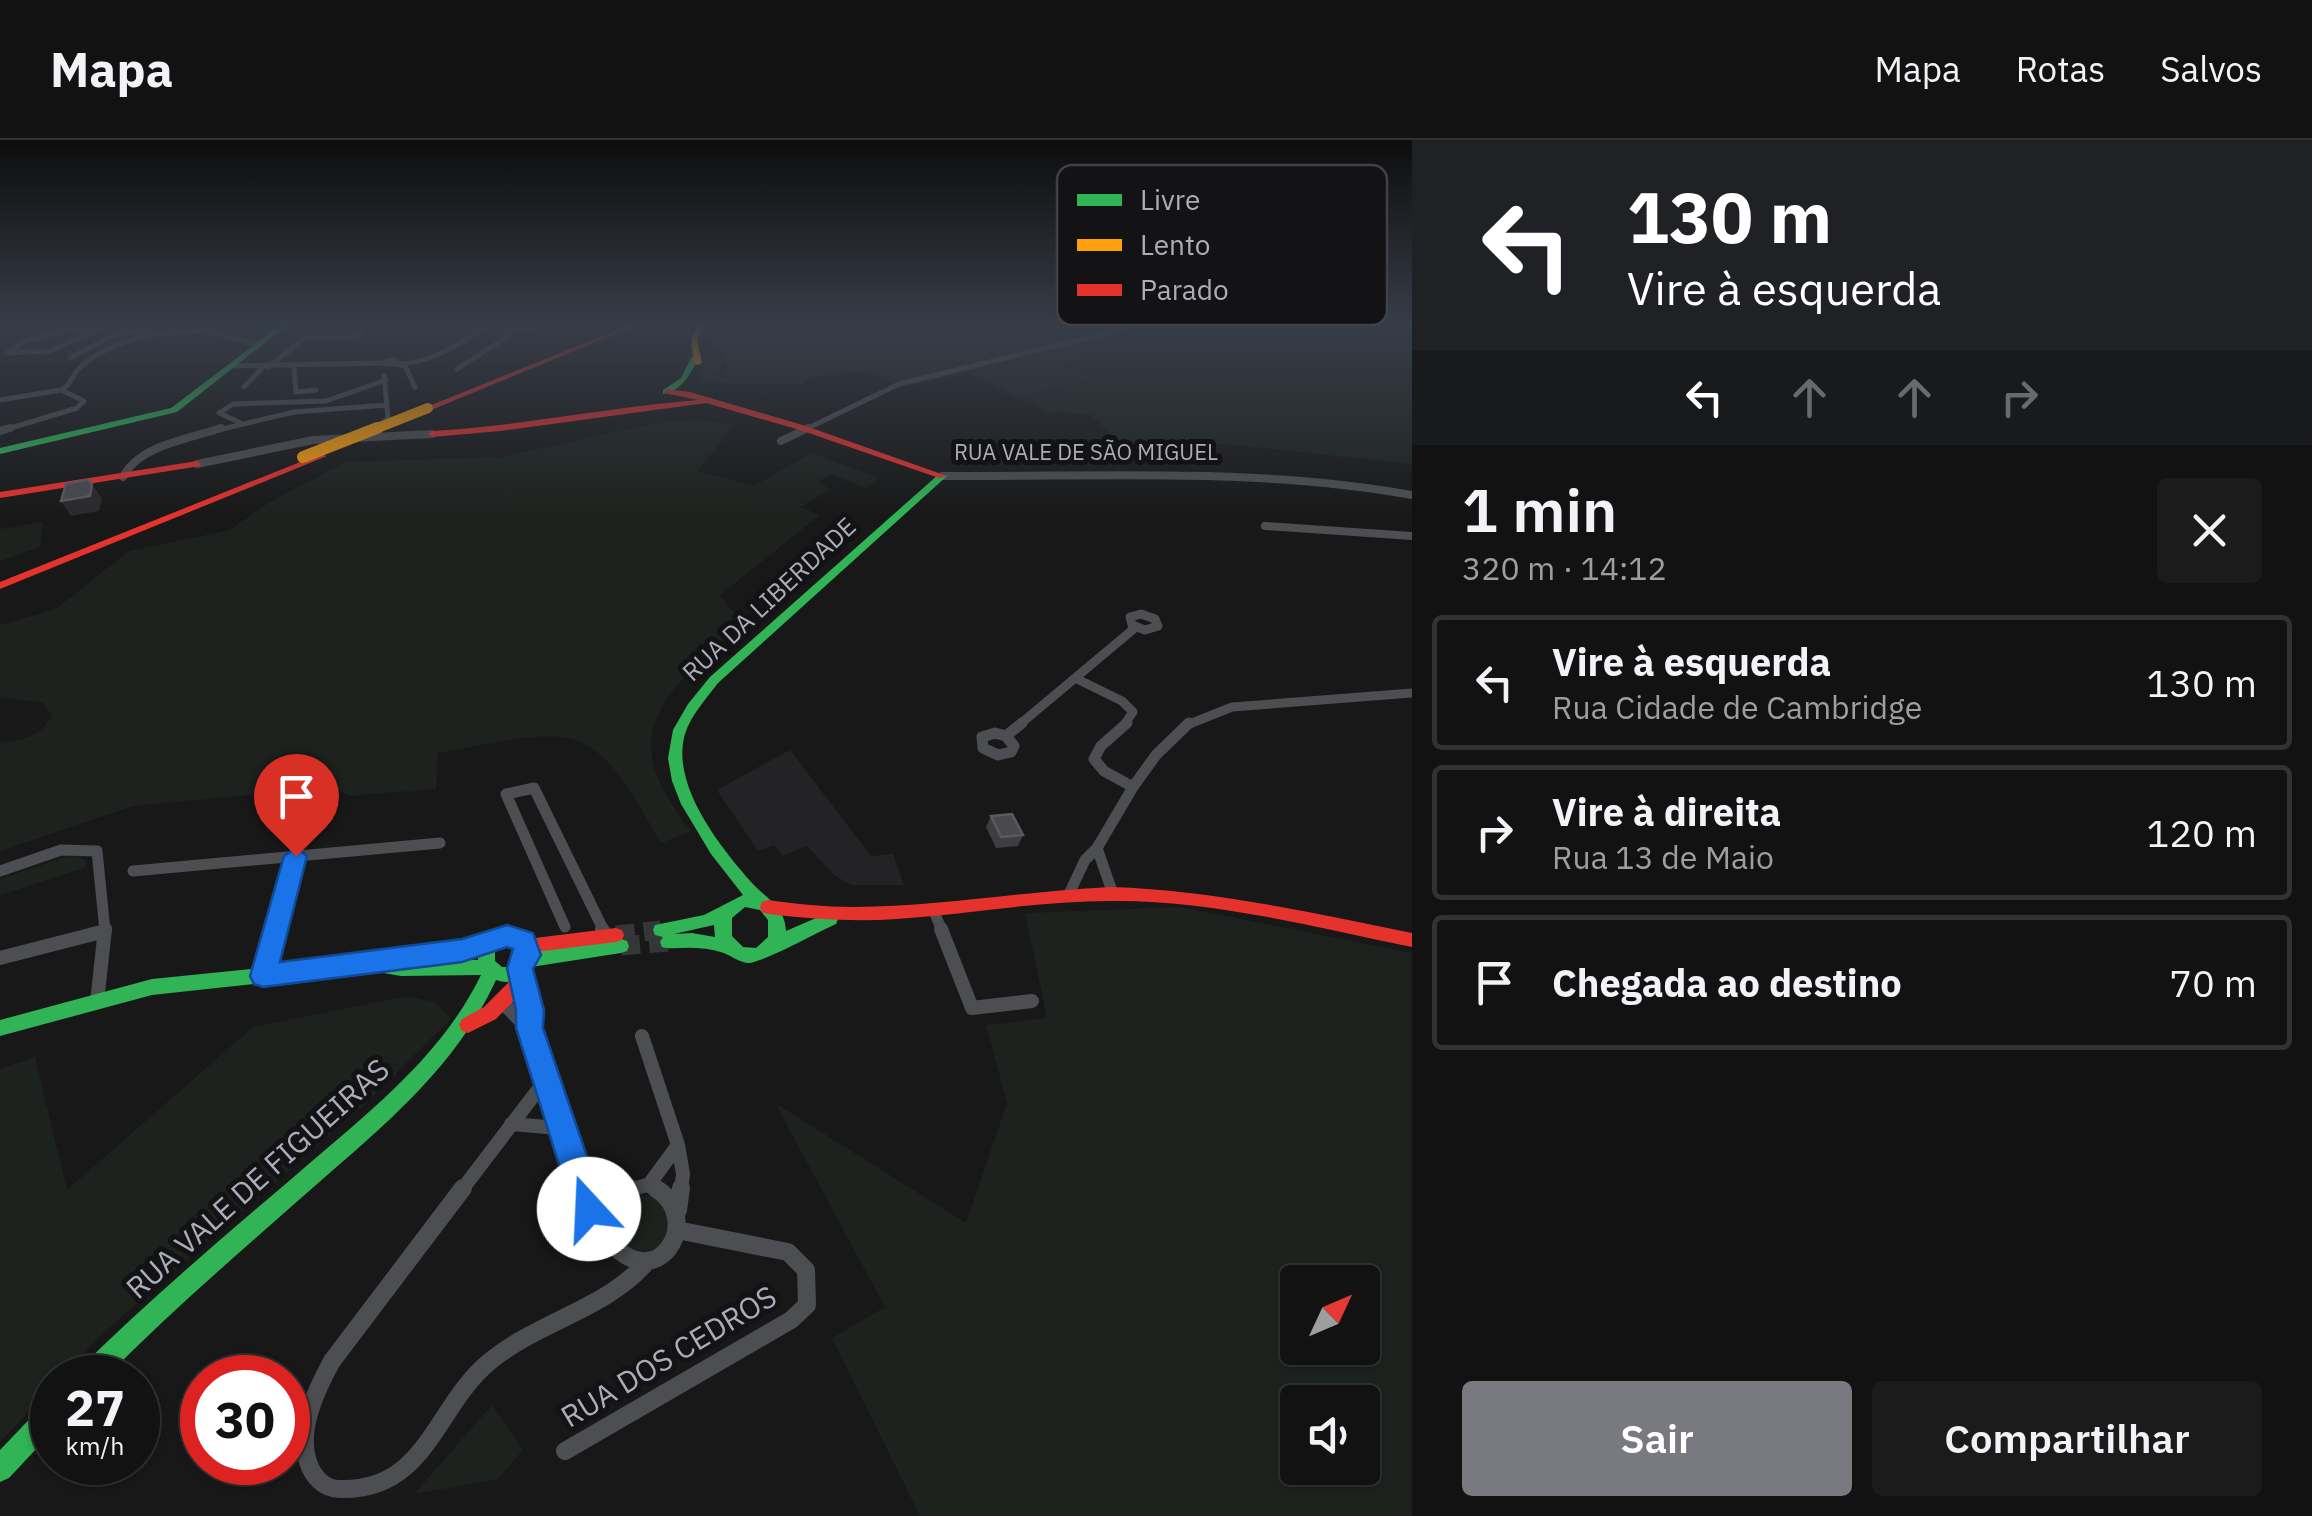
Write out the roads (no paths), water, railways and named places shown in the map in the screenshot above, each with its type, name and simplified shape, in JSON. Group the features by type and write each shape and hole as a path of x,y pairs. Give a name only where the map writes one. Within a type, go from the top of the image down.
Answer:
{"main road":[{"path":"0,450 162,414 203,390"},
{"path":"0,586 477,390"},
{"path":"432,434 530,428 682,397 683,390"},
{"name":"RUA VALE DE SÃO MIGUEL","path":"682,397 805,428 933,478"},
{"path":"0,577 313,456"},
{"path":"0,496 197,464"},
{"name":"RUA DA LIBERDADE","path":"765,906 733,875 683,792 674,755 686,716 714,680 933,478"},
{"path":"731,947 720,930 733,875"},
{"path":"831,918 758,952 665,936 706,922 745,902 831,918 1112,894 1180,898 1412,940"},
{"path":"765,906 781,929 774,944"},
{"path":"0,1028 152,987 372,964 396,956 462,950 513,936 524,963"},
{"path":"372,964 397,971 460,964 506,973 524,963 614,939"},
{"path":"490,969 484,957 493,942"},
{"name":"RUA VALE DE FIGUEIRAS","path":"113,1355 373,1120 468,1024 503,1003 524,963"},
{"name":"RUA VALE DE FIGUEIRAS","path":"468,1024 490,969"},
{"path":"0,1470 30,1438"}],"street":[{"path":"0,400 61,390"},
{"path":"0,431 82,405 84,401 62,390"},
{"path":"239,422 219,413 234,404 326,401 357,390"},
{"path":"367,435 388,419 387,390"},
{"path":"781,441 886,390"},
{"path":"123,477 129,465 142,455 239,422 294,412 388,406"},
{"path":"210,408 224,410"},
{"path":"197,464 286,441 432,434"},
{"name":"RUA VALE DE SÃO MIGUEL","path":"933,478 1303,479 1412,495"},
{"path":"1264,526 1412,536"},
{"path":"1006,736 1136,627"},
{"path":"1074,678 1122,701 1133,712 1129,722 1099,746 1094,758 1104,770 1133,787"},
{"path":"1068,896 1084,860 1097,848 1133,787 1171,738 1204,714 1277,701 1412,693"},
{"path":"565,926 506,794 534,788 614,939"},
{"path":"133,871 440,843"},
{"path":"0,871 68,848 84,846 97,850 106,931 98,1002"},
{"path":"1097,848 1112,894"},
{"path":"263,976 296,856"},
{"path":"933,909 972,1008 1032,1002"},
{"path":"0,958 106,931"},
{"path":"524,963 530,1028 544,1082 589,1209 616,1254 629,1263 644,1265"},
{"path":"503,1003 530,1028"},
{"path":"544,1082 332,1361 315,1392 303,1448 312,1474 330,1489 368,1490 408,1467 486,1364 535,1329 624,1287 644,1265 659,1259 671,1246 683,1174 678,1145 642,1036"},
{"path":"510,1124 559,1128"},
{"path":"565,1145 606,1181 627,1190"},
{"path":"648,1186 678,1145"},
{"path":"607,1241 606,1221 613,1202 627,1190 648,1186 672,1200 677,1222"},
{"name":"RUA DOS CEDROS","path":"565,1451 791,1320 807,1304 806,1270 788,1252 677,1222"}],"tunnel":[{"path":"616,935 661,930 649,931"},
{"path":"621,946 668,942"}]}
